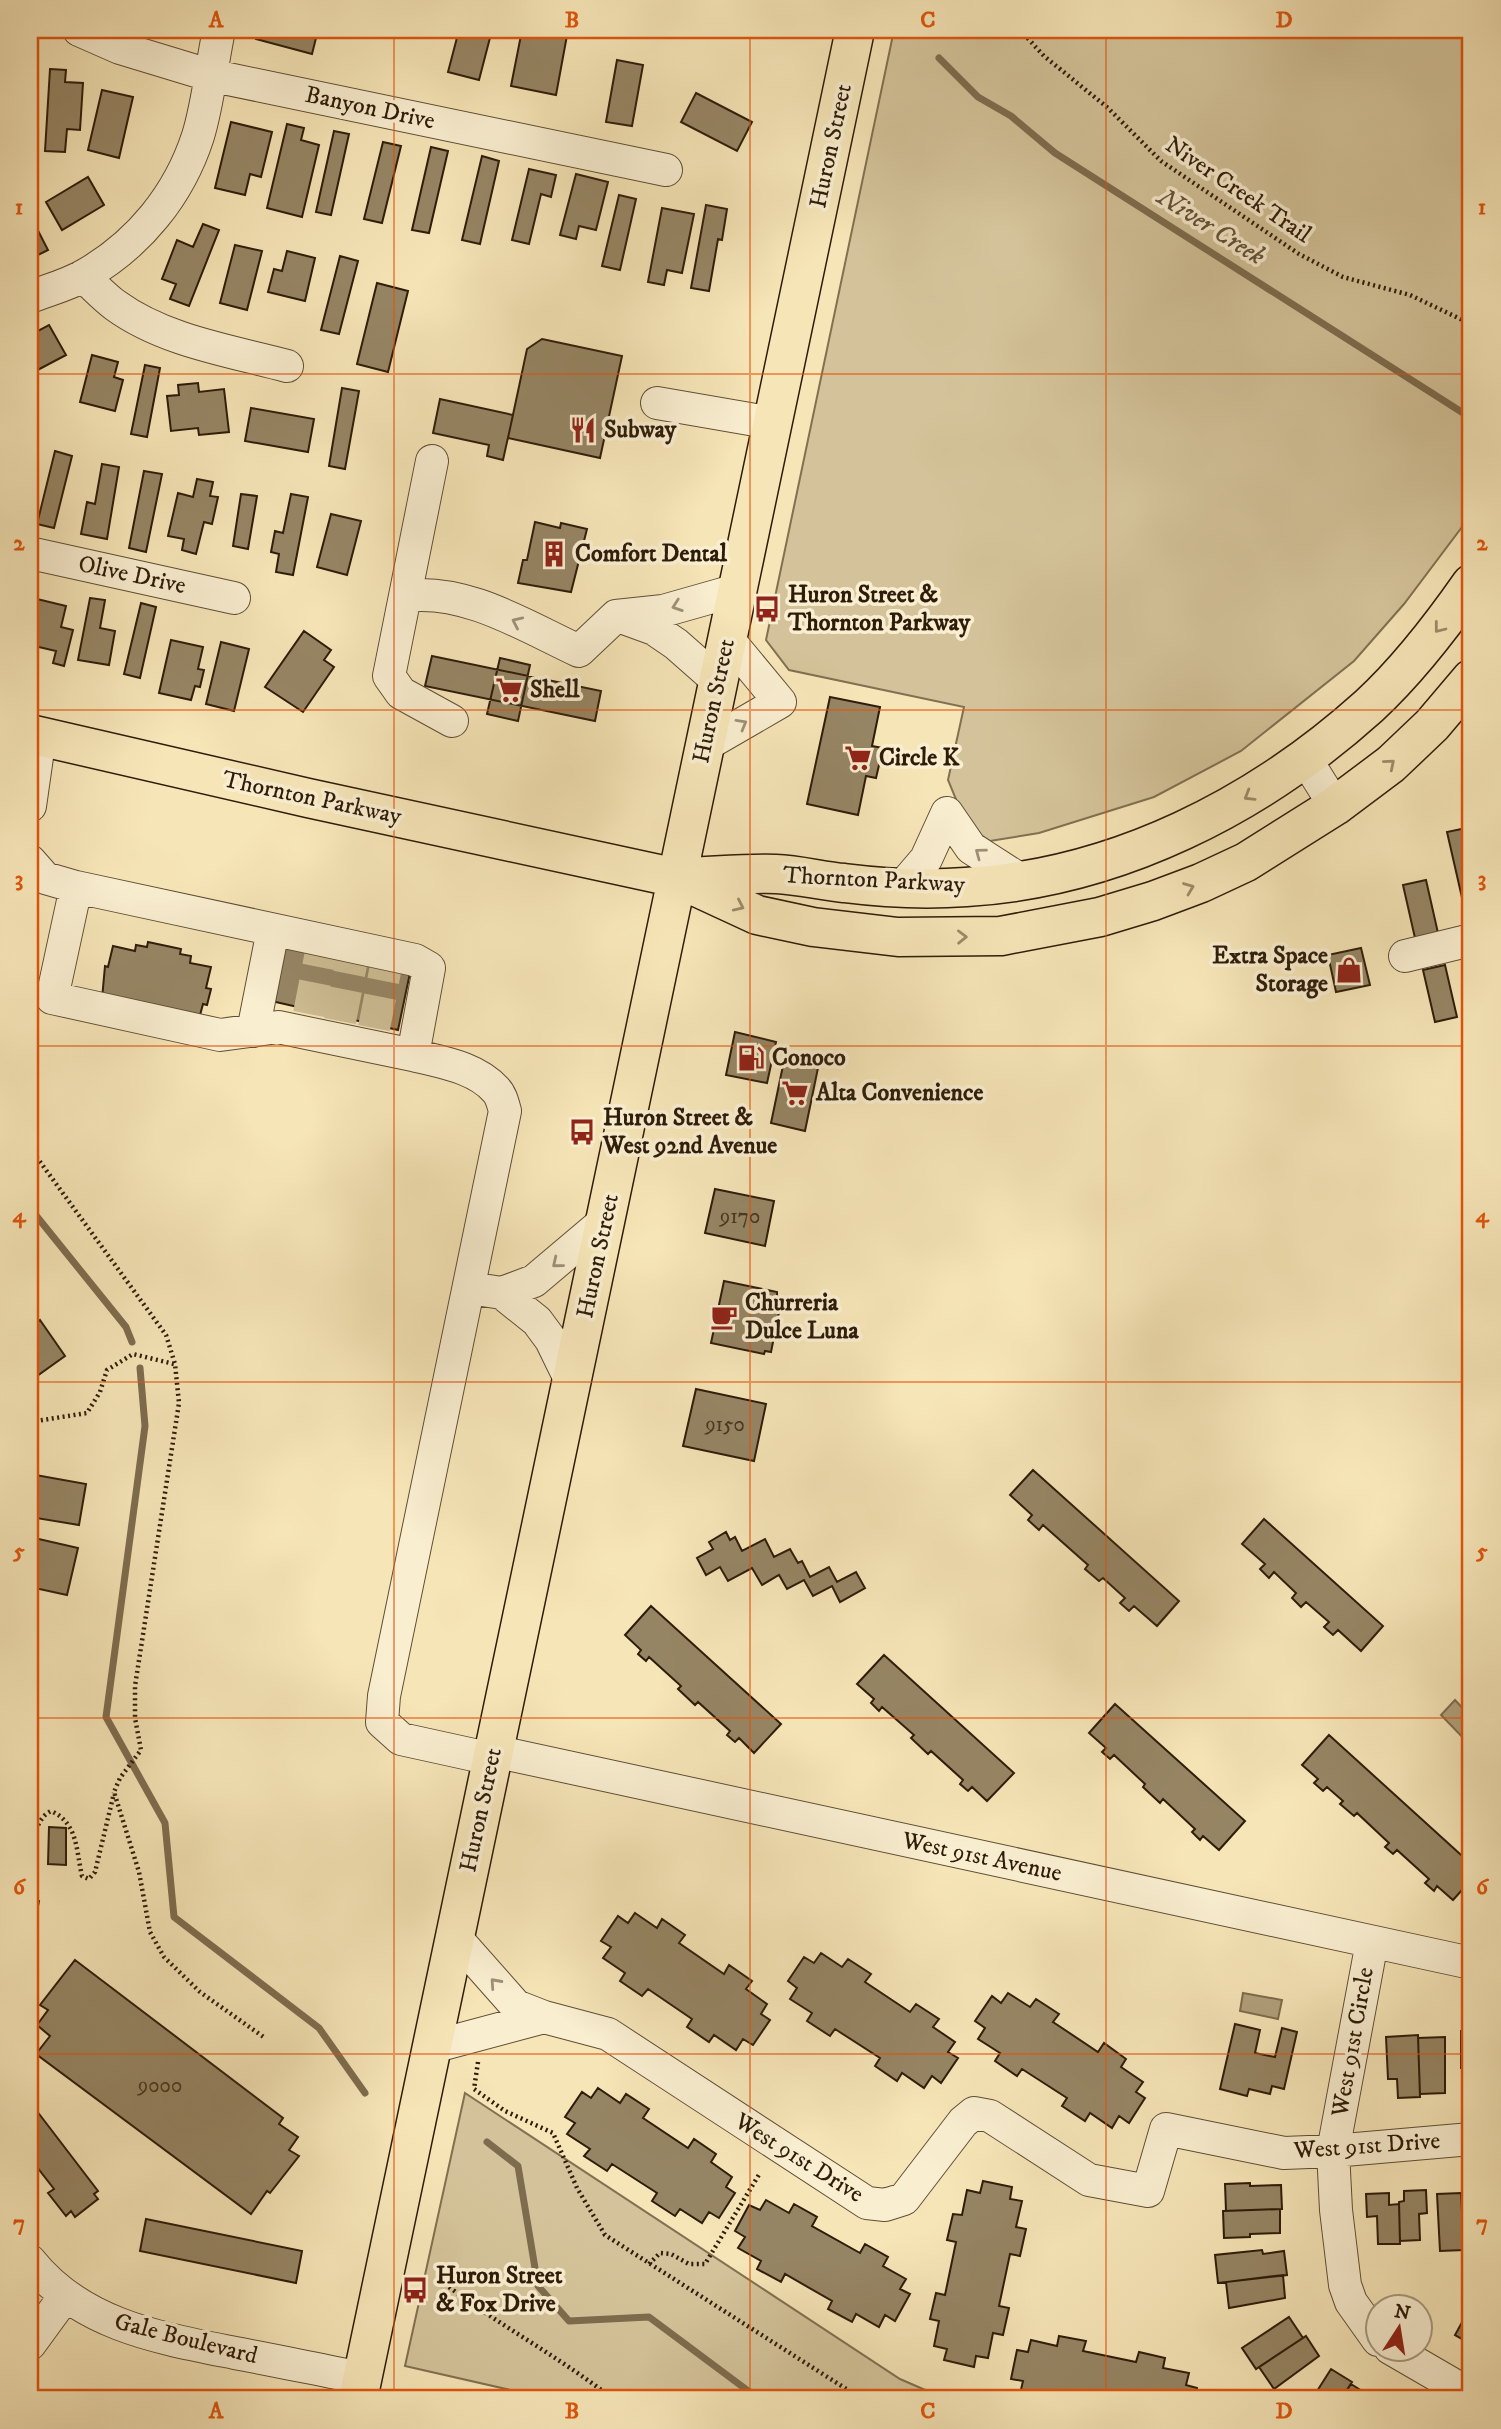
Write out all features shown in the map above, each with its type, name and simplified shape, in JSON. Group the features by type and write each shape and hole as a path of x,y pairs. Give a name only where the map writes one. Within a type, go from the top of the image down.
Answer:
{"main road":[{"name":"Huron Street","path":"360,2389 855,30"},
{"name":"Thornton Parkway","path":"677,878 777,874 846,884 964,887 1024,882 1128,854 1236,804 1270,784 1305,758 1371,705 1440,627 1471,584"},
{"name":"Thornton Parkway","path":"35,735 308,798 677,878 757,915 813,927 898,937 1001,936 1100,917 1153,901 1246,862 1335,806 1399,756 1432,725 1471,679"}],"street":[{"name":"Banyon Drive","path":"79,30 120,48 209,75 666,170"},
{"path":"30,297 83,276 119,252 150,224 174,190 198,134 219,30"},
{"path":"83,276 115,305 145,323 195,341 287,366"},
{"path":"657,403 772,423"},
{"path":"432,461 389,676 401,693 452,721"},
{"name":"Olive Drive","path":"30,553 234,598"},
{"path":"405,596 438,596 477,604 579,651 616,616 663,611 737,590"},
{"path":"616,616 654,629 676,644 718,681"},
{"path":"704,746 780,702 727,638"},
{"path":"30,806 35,735"},
{"path":"1305,758 1335,806"},
{"path":"902,887 926,859 947,813 971,848 1024,882"},
{"path":"30,861 45,878 76,887 273,930 354,951 415,960 429,968 413,1055"},
{"path":"76,887 52,998 220,1035 307,1023 372,1037 413,1055 477,1075 497,1091 505,1111 469,1288 502,1293 534,1281 605,1221"},
{"path":"253,1031 273,930"},
{"path":"1405,956 1471,940"},
{"name":"West 91st Avenue","path":"469,1288 384,1696 382,1722 401,1739 493,1755 1471,1963"},
{"path":"502,1293 537,1321 551,1340 571,1381"},
{"path":"455,1937 516,2006 544,2017"},
{"name":"West 91st Circle","path":"1364,2320 1351,2302 1345,2285 1336,2210 1333,2151 1371,1942"},
{"path":"432,2048 544,2017"},
{"name":"West 91st Drive","path":"544,2017 608,2034 867,2203 885,2205 904,2199 962,2122 974,2113 990,2116 1089,2180 1148,2191 1166,2129 1284,2153 1471,2139"},
{"name":"Gale Boulevard","path":"30,2261 40,2274 65,2296 108,2321 150,2335 360,2389"},
{"path":"30,2344 65,2296"},
{"path":"1414,2362 1471,2395"}],"path":[{"name":"Niver Creek Trail","path":"1020,30 1044,56 1108,108 1161,161 1299,254 1343,277 1410,295 1471,324"},
{"path":"30,1148 166,1335 174,1364 179,1403 135,1686 135,1718 141,1750 121,1776 114,1792 95,1872 89,1879 82,1876 72,1829 65,1817 51,1811 46,1813 35,1833 30,1857"},
{"path":"30,1422 87,1413 100,1392 107,1370 133,1354 174,1364"},
{"path":"114,1792 139,1872 150,1932 164,1957 200,1992 265,2038"},
{"path":"482,2034 474,2088 505,2111 553,2133 578,2188 605,2235 862,2399"},
{"path":"649,2264 660,2253 671,2254 689,2263 705,2264 760,2173"},
{"path":"449,2287 613,2399"}],"shaded area":[{"path":"894,30 1471,30 1471,515 1404,604 1354,661 1241,751 1154,797 1039,833 990,841 967,826 948,780 964,707 789,670 766,640"},
{"path":"1455,1700 1471,1717 1469,1744 1441,1715"},
{"path":"1243,1993 1282,2000 1278,2019 1240,2011"},
{"path":"465,2093 900,2379 946,2399 540,2399 537,2396 405,2366"}],"building":[{"path":"258,30 318,30 312,54 256,39"},
{"path":"459,30 492,30 479,80 448,72"},
{"path":"522,30 568,30 556,95 511,86"},
{"path":"617,60 643,65 632,126 606,122"},
{"path":"50,69 66,70 65,82 83,83 80,130 67,129 65,152 45,151"},
{"path":"30,76 38,76 35,131 30,131"},
{"path":"102,90 133,97 119,158 88,150"},
{"path":"696,93 752,122 737,151 681,122"},
{"path":"231,122 272,132 261,177 250,174 245,195 215,188"},
{"path":"287,124 304,128 301,140 319,145 302,217 267,208"},
{"path":"334,131 349,134 331,215 316,212"},
{"path":"383,142 401,146 382,223 364,219"},
{"path":"431,147 448,151 429,233 412,230"},
{"path":"482,156 499,161 480,244 462,240"},
{"path":"529,169 556,175 551,197 541,194 529,244 512,240"},
{"path":"576,174 608,182 596,230 579,226 576,239 560,235"},
{"path":"88,177 104,205 62,230 46,202"},
{"path":"619,195 636,199 620,270 602,266"},
{"path":"706,205 727,209 722,240 718,239 709,291 691,288"},
{"path":"662,208 694,214 682,273 667,270 664,285 648,282"},
{"path":"30,215 48,250 30,259"},
{"path":"203,224 219,230 189,306 170,299 176,284 162,279 177,240 193,247"},
{"path":"235,245 262,251 247,310 220,303"},
{"path":"287,251 315,258 305,301 268,292 274,269 282,271"},
{"path":"340,256 358,261 339,334 321,330"},
{"path":"377,283 408,291 388,372 357,364"},
{"path":"49,325 66,355 30,374 30,335"},
{"path":"542,339 622,356 600,458 508,438 527,349"},
{"path":"92,355 118,362 114,377 123,380 115,411 80,402"},
{"path":"145,365 160,368 147,437 131,434"},
{"path":"198,383 199,392 224,389 229,432 199,435 198,428 171,431 167,396 179,395 178,385"},
{"path":"342,388 359,391 345,469 329,466"},
{"path":"440,399 513,415 503,460 487,456 489,445 433,433"},
{"path":"251,408 314,419 308,452 245,441"},
{"path":"55,451 72,456 54,528 37,524"},
{"path":"102,464 119,467 107,539 81,534 87,502 95,504"},
{"path":"144,471 162,474 146,552 129,548"},
{"path":"197,479 213,482 210,496 218,497 212,524 204,522 196,554 182,550 184,539 168,536 178,493 193,497"},
{"path":"241,494 257,496 248,549 233,546"},
{"path":"291,494 308,497 293,575 276,572 279,554 271,552 275,531 283,533"},
{"path":"331,514 361,521 347,575 317,567"},
{"name":"Comfort Dental","path":"535,522 560,528 561,523 587,529 571,592 518,583 523,560 527,560"},
{"path":"90,598 105,600 100,628 115,631 109,665 78,660"},
{"path":"37,599 66,606 61,627 73,630 64,666 53,663 56,651 30,645 30,630"},
{"path":"141,603 156,607 140,678 124,674"},
{"path":"304,631 331,650 324,660 334,667 303,712 265,687"},
{"path":"171,640 203,647 198,669 204,670 200,687 195,686 191,700 159,693"},
{"path":"221,642 249,649 234,711 206,704"},
{"name":"Shell","path":"432,656 601,691 595,721 425,686"},
{"name":"Shell","path":"500,658 530,665 518,721 487,714"},
{"name":"Circle K","path":"830,697 880,707 872,746 883,748 876,778 866,776 858,815 807,804"},
{"path":"1471,827 1471,923 1468,924 1447,832"},
{"path":"1426,880 1438,933 1415,938 1403,885"},
{"path":"280,941 411,968 398,1030 267,1000"},
{"path":"148,942 181,949 180,954 191,956 190,963 211,967 206,988 211,989 207,1005 203,1004 199,1019 102,999 105,966 108,967 113,946 135,951 136,945 147,947"},
{"name":"Extra Space Storage","path":"1361,948 1370,985 1336,992 1328,955"},
{"path":"1445,965 1457,1017 1435,1022 1423,970"},
{"name":"Conoco","path":"735,1032 776,1042 767,1083 726,1075"},
{"name":"Alta Convenience","path":"785,1056 819,1063 805,1131 771,1123"},
{"path":"715,1189 774,1201 765,1246 705,1233"},
{"path":"724,1281 777,1292 777,1296 782,1297 771,1352 765,1351 764,1354 711,1343"},
{"path":"40,1320 65,1356 30,1381 30,1327"},
{"path":"696,1389 766,1404 754,1461 683,1446"},
{"path":"1033,1470 1179,1601 1157,1626 1134,1606 1129,1611 1120,1603 1125,1598 1103,1578 1099,1581 1085,1569 1088,1565 1043,1525 1039,1530 1028,1520 1032,1515 1010,1495"},
{"path":"30,1474 86,1484 79,1525 30,1517"},
{"path":"1264,1519 1383,1626 1361,1651 1338,1630 1333,1635 1324,1627 1329,1622 1306,1602 1301,1607 1292,1598 1296,1593 1274,1572 1269,1578 1260,1569 1265,1564 1242,1544"},
{"path":"726,1532 730,1540 735,1537 742,1551 765,1539 774,1557 790,1549 798,1563 802,1561 810,1577 829,1567 837,1582 856,1572 865,1588 840,1602 832,1586 813,1596 804,1580 787,1589 779,1575 762,1585 752,1568 728,1581 720,1567 706,1575 697,1558 713,1549 709,1542"},
{"path":"30,1537 78,1548 67,1595 30,1587"},
{"path":"651,1606 781,1724 754,1753 739,1738 735,1742 727,1735 730,1731 698,1702 695,1705 678,1689 681,1686 649,1657 646,1661 638,1654 641,1650 625,1635"},
{"path":"884,1655 1014,1773 987,1801 972,1787 968,1791 960,1784 963,1780 931,1751 928,1754 911,1738 914,1735 882,1707 879,1711 871,1703 874,1699 857,1684"},
{"path":"1115,1704 1245,1821 1219,1850 1203,1836 1200,1840 1192,1832 1195,1829 1163,1799 1160,1803 1143,1787 1145,1784 1114,1755 1110,1759 1102,1752 1106,1748 1089,1733"},
{"path":"1329,1735 1471,1864 1471,1880 1453,1900 1437,1886 1434,1891 1425,1883 1429,1879 1397,1850 1393,1854 1385,1847 1389,1843 1357,1813 1354,1816 1340,1804 1343,1801 1327,1787 1323,1791 1314,1783 1318,1779 1302,1765"},
{"path":"49,1827 66,1828 66,1865 48,1864"},
{"path":"30,1899 39,1901 30,1947"},
{"path":"635,1913 657,1928 662,1919 685,1935 679,1943 724,1974 729,1965 752,1981 746,1989 767,2004 761,2014 770,2020 753,2045 743,2039 736,2050 714,2035 709,2042 687,2027 692,2019 648,1989 642,1996 620,1981 625,1973 603,1958 611,1947 601,1941 618,1916 628,1923"},
{"path":"821,1953 842,1967 848,1959 871,1974 865,1982 910,2012 916,2004 939,2019 933,2027 955,2042 948,2052 958,2058 941,2083 932,2076 924,2088 902,2073 897,2081 875,2066 880,2058 835,2029 830,2036 807,2021 812,2013 790,1999 797,1988 788,1981 804,1957 814,1963"},
{"path":"75,1960 283,2118 279,2124 298,2137 289,2150 299,2156 270,2193 267,2191 251,2214 36,2054 50,2036 37,2025 48,2010 40,2005"},
{"path":"1008,1993 1030,2007 1036,1999 1059,2014 1053,2022 1098,2052 1104,2043 1126,2059 1121,2067 1143,2082 1136,2092 1145,2098 1129,2123 1119,2116 1112,2128 1090,2113 1085,2121 1062,2106 1067,2098 1022,2069 1017,2076 995,2061 1000,2053 978,2039 985,2028 975,2021 992,1996 1001,2003"},
{"path":"1465,2020 1471,2020 1471,2090 1466,2090 1466,2068 1461,2068 1461,2031 1465,2031"},
{"path":"1235,2024 1260,2030 1255,2053 1275,2057 1282,2028 1297,2032 1284,2089 1272,2086 1270,2094 1249,2089 1247,2096 1220,2089"},
{"path":"1418,2035 1420,2097 1398,2098 1397,2079 1388,2079 1386,2037"},
{"path":"1445,2037 1445,2093 1420,2094 1418,2038"},
{"path":"598,2088 620,2103 626,2094 649,2109 643,2118 688,2148 694,2139 716,2154 711,2162 732,2177 726,2187 735,2193 719,2218 709,2212 702,2223 680,2209 675,2216 652,2201 657,2193 612,2164 607,2171 584,2156 590,2149 567,2134 575,2123 565,2117 582,2092 591,2098"},
{"path":"30,2102 98,2191 94,2194 98,2199 75,2217 71,2211 66,2216 48,2193 54,2189 30,2158 34,2154 30,2149"},
{"path":"983,2181 1012,2187 1010,2199 1022,2201 1016,2227 1026,2229 1020,2256 1010,2254 999,2306 1009,2308 1003,2335 993,2333 988,2358 976,2356 974,2367 944,2360 947,2349 934,2346 939,2321 930,2319 936,2293 945,2295 956,2242 947,2240 953,2214 962,2215 967,2190 980,2193"},
{"path":"1250,2183 1250,2186 1281,2185 1282,2209 1226,2211 1225,2184"},
{"path":"1426,2190 1427,2213 1419,2214 1420,2240 1400,2241 1399,2202 1404,2201 1404,2191"},
{"path":"1389,2193 1389,2205 1399,2204 1400,2244 1378,2244 1377,2216 1367,2217 1366,2194"},
{"path":"1461,2193 1464,2250 1440,2251 1437,2194"},
{"path":"1462,2196 1471,2196 1471,2252 1464,2253"},
{"path":"766,2200 789,2213 794,2204 817,2217 812,2226 860,2253 865,2244 888,2257 883,2266 906,2279 900,2289 910,2294 895,2321 885,2315 879,2327 856,2314 852,2322 828,2309 832,2301 785,2274 781,2282 757,2269 761,2261 738,2248 745,2237 735,2231 749,2205 760,2210"},
{"path":"1280,2209 1280,2233 1224,2238 1223,2211"},
{"path":"146,2219 302,2251 296,2283 140,2251"},
{"path":"1262,2250 1263,2254 1284,2251 1287,2275 1218,2283 1215,2255"},
{"path":"1283,2275 1285,2298 1229,2308 1226,2282"},
{"path":"1466,2315 1471,2318 1471,2344 1455,2335"},
{"path":"1289,2317 1303,2338 1256,2369 1242,2348"},
{"path":"1059,2336 1086,2341 1083,2351 1136,2362 1139,2352 1165,2358 1163,2368 1189,2373 1186,2385 1197,2388 1195,2399 1043,2399 1020,2394 1023,2381 1011,2379 1017,2350 1028,2352 1031,2340 1057,2346"},
{"path":"1306,2336 1319,2356 1274,2389 1259,2367"},
{"path":"1331,2369 1352,2382 1341,2399 1312,2399"},
{"path":"1351,2384 1373,2398 1341,2399"}],"waterway":[{"name":"Niver Creek","path":"939,58 978,97 1011,116 1055,153 1471,418"},
{"path":"30,1208 126,1327 132,1342"},
{"path":"140,1368 145,1426 106,1717 165,1823 174,1917 319,2028 365,2093"},
{"path":"487,2142 518,2166 538,2286 569,2321 649,2317 759,2399"}],"tunnel":[{"path":"309,1014 322,947"},
{"path":"340,1021 353,954"},
{"path":"374,1028 387,961"}],"place":[{"name":"Subway","path":"583,430"},
{"name":"Comfort Dental","path":"554,554"},
{"name":"Huron Street & Thornton Parkway","path":"767,609"},
{"name":"Shell","path":"509,690"},
{"name":"Circle K","path":"858,758"},
{"name":"Extra Space Storage","path":"1349,970"},
{"name":"Conoco","path":"751,1058"},
{"name":"Alta Convenience","path":"795,1093"},
{"name":"Huron Street & West 92nd Avenue","path":"582,1132"},
{"name":"Churreria Dulce Luna","path":"724,1317"},
{"name":"Huron Street & Fox Drive","path":"415,2290"}]}
